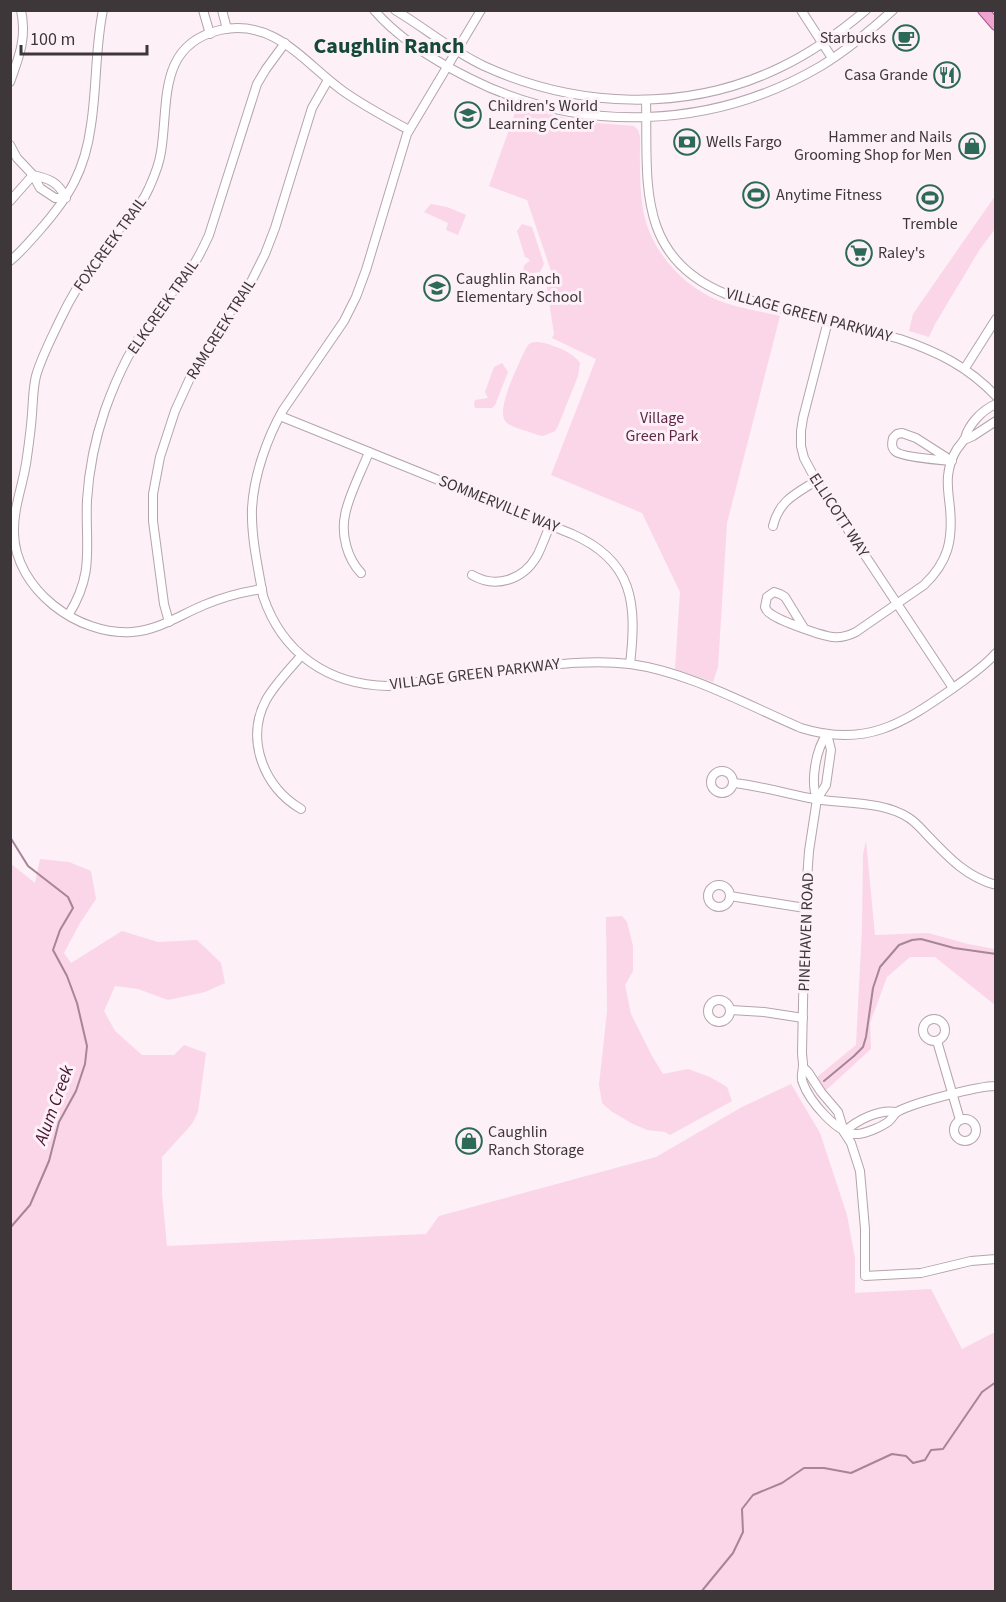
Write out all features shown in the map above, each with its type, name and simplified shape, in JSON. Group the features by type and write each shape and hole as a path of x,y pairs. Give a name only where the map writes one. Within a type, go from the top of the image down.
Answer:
{"main road":[{"path":"983,10 996,25"}],"street":[{"path":"10,82 24,40 21,10"},
{"path":"10,261 55,213 74,185 80,170 89,139 103,10"},
{"path":"203,10 210,34"},
{"path":"222,10 227,29"},
{"path":"374,10 382,20 413,44 447,66 492,89 544,107 588,115 632,118 689,114 738,103 781,86 832,58 893,10"},
{"path":"395,10 456,51 501,73 540,87 600,98 646,100 694,95 738,84 778,69 823,44 866,10"},
{"name":"VILLAGE GREEN PARKWAY","path":"481,10 409,130 356,297 344,321 280,416 264,453 253,495 253,525 266,605 281,633 301,656 315,666 342,679 373,686 398,685 561,663 630,664 674,675 801,728 827,734 855,735 882,730 910,717 975,674 996,653"},
{"path":"801,10 832,58"},
{"name":"FOXCREEK TRAIL","path":"262,589 218,599 147,630 118,632 95,627 69,614 32,585 20,564 14,543 14,519 27,461 36,376 57,325 75,292 103,250 148,191 161,155 166,93 170,74 185,49 194,42 227,29 254,30 276,37 328,80 368,107 409,130"},
{"name":"ELKCREEK TRAIL","path":"69,614 80,594 86,572 89,483 98,435 111,393 124,365 154,314 192,267 204,246 253,94 266,69 285,43"},
{"name":"RAMCREEK TRAIL","path":"169,622 164,604 153,521 153,494 160,457 175,411 190,378 211,340 252,280 265,254 312,108 328,80"},
{"name":"VILLAGE GREEN PARKWAY","path":"646,100 648,189 655,225 672,256 697,280 712,289 748,301 924,347 947,357 965,369 996,396"},
{"path":"10,145 17,158 33,175 37,186 55,198 66,198"},
{"path":"10,201 33,175"},
{"path":"965,369 996,319"},
{"name":"ELLICOTT WAY","path":"828,321 803,418 801,446 804,458 816,481 953,688"},
{"path":"804,628 785,597 774,592 767,597 765,607 772,616 825,636 841,637 849,635 924,585 934,575 942,564 951,536 948,476 952,461 968,428 988,408 996,404"},
{"name":"SOMMERVILLE WAY","path":"280,416 597,546 617,566 630,594 633,609 630,664"},
{"path":"964,440 996,421"},
{"path":"897,434 909,434 952,461 900,455 892,448 893,438 897,434"},
{"path":"361,573 348,552 344,516 369,452"},
{"path":"773,526 783,503 816,481"},
{"path":"472,575 481,580 496,582 514,578 536,558 550,525"},
{"path":"301,656 271,691 265,701 257,729 257,742 264,767 276,788 301,809"},
{"name":"PINEHAVEN ROAD","path":"827,734 831,750 826,785 817,799 809,841 802,1052 803,1066 838,1112 860,1172 865,1228 865,1276 921,1273 971,1261 996,1258"},
{"path":"734,783 817,799 871,805 899,812 916,823 953,862 970,874 996,885"},
{"path":"730,896 805,908"},
{"path":"731,1010 803,1018"},
{"path":"938,1041 960,1120"},
{"path":"844,1132 861,1134 887,1122 896,1112 952,1094 996,1086"}],"green space":[{"name":"Village Green Park","path":"517,107 584,122 634,126 640,136 640,182 643,210 652,238 669,264 691,285 717,300 780,316 727,523 718,667 713,682 675,669 680,592 642,513 551,475 596,359 552,338 554,334 546,281 551,271 527,200 489,186"},
{"path":"995,196 995,229 980,249 929,337 909,331 913,314"},
{"path":"431,204 447,207 466,215 458,235 446,230 448,223 424,212"},
{"path":"522,224 532,227 544,264 540,272 526,274 523,268 530,261 525,257 517,231"},
{"path":"534,342 559,348 572,355 580,363 578,376 558,426 555,431 543,436 507,423 503,409 526,348"},
{"path":"502,363 508,372 495,405 492,408 475,408 475,400 488,398 485,392 494,367"},
{"path":"866,841 875,935 928,933 995,949 995,1005 935,957 910,957 887,977 870,1023 871,1049 825,1091 817,1077 856,1045 863,854"},
{"path":"40,859 69,862 91,871 96,899 64,953 71,963 122,931 158,942 197,940 221,963 225,983 205,992 168,1000 138,989 115,986 104,1011 115,1031 142,1055 174,1055 184,1045 206,1053 198,1112 192,1124 162,1157 162,1194 167,1246 426,1234 439,1216 656,1157 742,1107 791,1084 820,1133 847,1215 855,1258 855,1293 931,1289 962,1349 995,1332 995,1591 11,1591 10,863 35,883"},
{"path":"622,916 627,922 633,946 633,971 625,985 631,1014 652,1056 663,1074 688,1069 710,1077 727,1087 732,1101 670,1135 665,1132 647,1130 631,1123 602,1103 599,1085 607,1012 606,917"}],"waterway":[{"name":"Alum Creek","path":"10,837 28,866 68,897 73,908 60,930 53,950 67,976 77,1003 87,1046 85,1064 76,1091 59,1122 49,1161 30,1205 10,1228"},
{"path":"824,1081 863,1047 873,988 880,967 899,945 921,939 954,948 996,954"},
{"path":"701,1592 733,1553 743,1532 742,1509 753,1495 782,1483 804,1468 824,1468 851,1473 892,1454 906,1456 913,1463 925,1460 931,1450 943,1449 982,1392 996,1382"}],"place":[{"name":"Starbucks","path":"906,38"},
{"name":"Casa Grande","path":"947,75"},
{"name":"Children's World Learning Center","path":"468,115"},
{"name":"Wells Fargo","path":"687,142"},
{"name":"Hammer and Nails Grooming Shop for Men","path":"972,146"},
{"name":"Anytime Fitness","path":"756,195"},
{"name":"Tremble","path":"930,198"},
{"name":"Raley's","path":"859,253"},
{"name":"Caughlin Ranch Elementary School","path":"437,288"},
{"name":"Caughlin Ranch Storage","path":"469,1141"}],"district":[{"name":"Caughlin Ranch","path":"389,46"}]}
